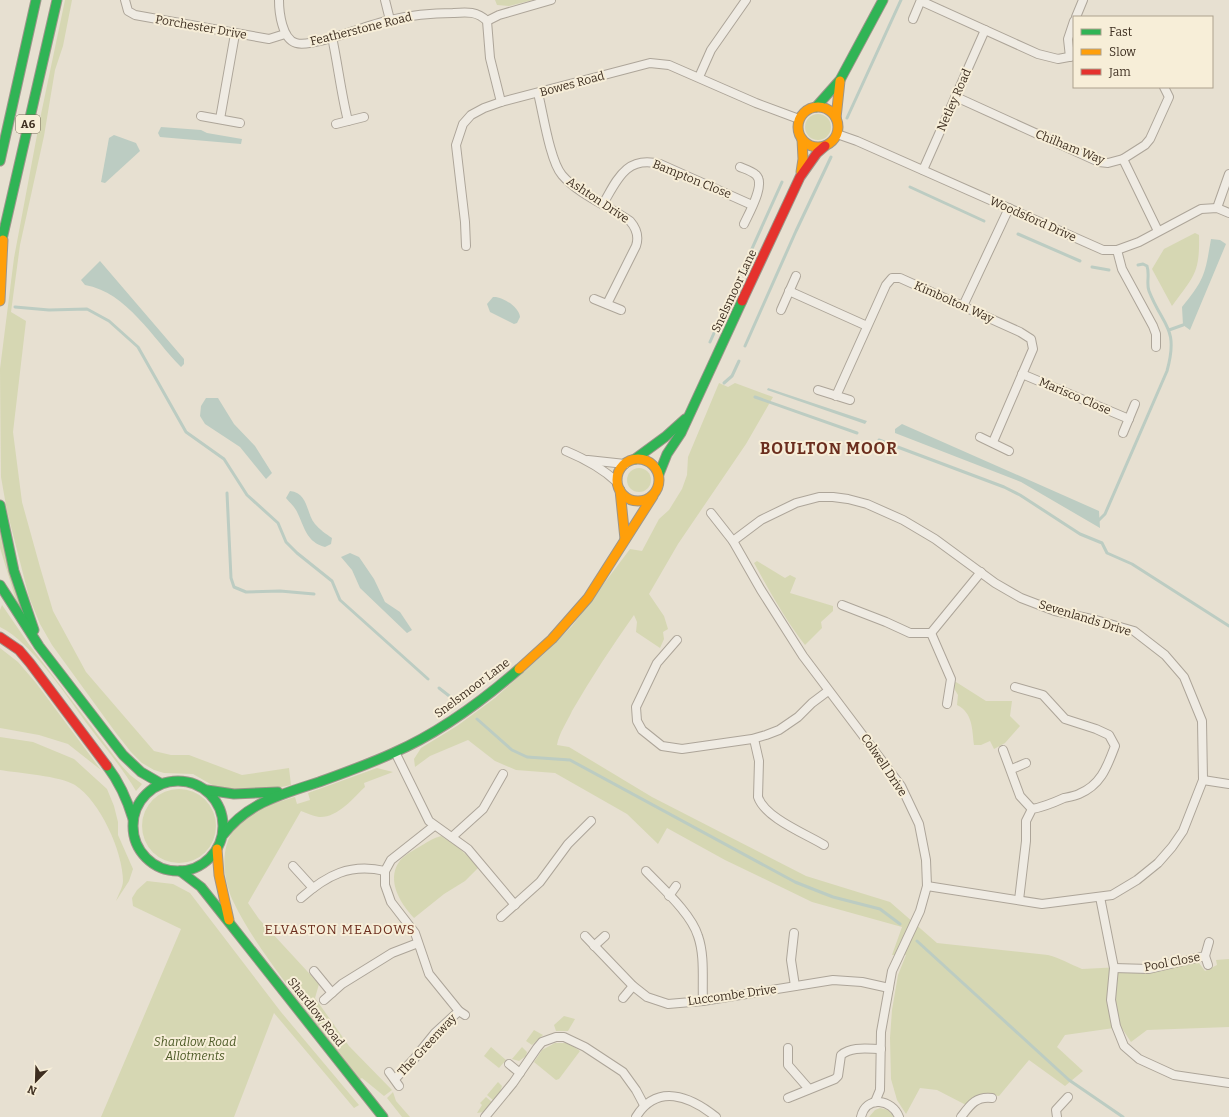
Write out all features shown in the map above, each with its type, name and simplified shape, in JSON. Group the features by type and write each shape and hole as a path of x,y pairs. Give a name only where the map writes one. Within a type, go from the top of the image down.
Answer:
{"main road":[{"name":"A6","path":"0,161 36,0"},
{"name":"A6","path":"0,248 57,0"},
{"path":"840,80 836,118 838,128 837,134 834,139 825,146 812,146 802,139 798,130 799,120 806,111 816,107 840,80 883,0"},
{"path":"816,107 828,109 836,118"},
{"name":"Snelsmoor Lane","path":"800,177 803,159 802,139"},
{"name":"Snelsmoor Lane","path":"659,474 667,454 680,433 800,177 817,152 825,146"},
{"path":"0,301 3,232"},
{"name":"Snelsmoor Lane","path":"635,459 665,437 688,416"},
{"path":"635,459 647,460 656,468 659,474 659,486 653,496 639,501 625,496 619,486 619,472 625,464 635,459"},
{"name":"Snelsmoor Lane","path":"619,486 623,507 624,539"},
{"name":"Snelsmoor Lane","path":"223,835 230,824 250,808 284,792 353,769 395,752 436,730 476,704 539,651 562,629 588,598 611,566 624,539 653,496"},
{"path":"0,505 14,570 39,646"},
{"path":"0,585 39,646 123,755 141,772 160,783"},
{"path":"0,637 19,650 108,764 123,788 134,819 135,838 138,847 147,859 156,866 180,871 194,869 205,863 217,849 223,835 223,818 221,808 207,790 182,780 160,783 143,797 137,808 134,819"},
{"name":"Snelsmoor Lane","path":"207,790 222,794 240,795 284,792"},
{"name":"Shardlow Road","path":"217,849 221,884 230,922"},
{"name":"Shardlow Road","path":"180,871 201,887 230,922 382,1117"}],"street":[{"name":"Porchester Drive","path":"125,0 128,11 135,15 269,39 285,34"},
{"path":"279,0 285,34"},
{"path":"385,0 390,20"},
{"path":"501,102 490,58 487,21 499,15 551,0"},
{"path":"699,77 712,50 746,0"},
{"path":"913,19 921,0 1048,58 1072,57 1068,39 1073,24"},
{"path":"1076,16 1083,0"},
{"name":"Featherstone Road","path":"285,34 290,40 296,43 332,37 390,20 429,13 470,12 482,16 487,21"},
{"name":"Netley Road","path":"923,170 985,30"},
{"path":"220,119 235,34"},
{"path":"332,37 339,69 340,89 348,121"},
{"name":"Bowes Road","path":"466,246 465,222 456,146 463,124 471,115 484,108 501,102 650,63 669,65 799,120"},
{"name":"Chilham Way","path":"956,97 1099,162 1108,163 1123,159 1145,145 1150,139 1169,97 1164,88"},
{"name":"Ashton Drive","path":"538,93 555,164 558,170 572,184 630,221 636,229 638,237 636,246 607,304"},
{"path":"201,116 240,123"},
{"path":"336,124 364,117"},
{"name":"Woodsford Drive","path":"837,134 923,170 1103,250 1117,250 1139,242 1201,209 1218,208"},
{"path":"1123,159 1158,231"},
{"name":"Bampton Close","path":"603,204 626,169 638,162 648,161 660,164 752,205"},
{"path":"740,167 756,174 760,179 760,186 744,224"},
{"path":"1229,174 1218,208 1229,213"},
{"path":"963,306 1009,208"},
{"path":"1117,250 1122,269 1153,326 1156,334 1156,347"},
{"path":"781,310 796,276"},
{"name":"Kimbolton Way","path":"836,396 886,284 894,278 900,278 1020,332 1031,339 1033,349 993,442"},
{"path":"790,291 867,326"},
{"path":"594,299 621,310"},
{"name":"Marisco Close","path":"1022,374 1129,419"},
{"path":"818,390 850,400"},
{"path":"1123,433 1135,404"},
{"path":"980,437 993,442 1008,451"},
{"path":"566,451 588,460 609,474 619,486"},
{"path":"588,460 625,464"},
{"name":"Sevenlands Drive","path":"734,540 761,520 796,503 819,497 848,499 870,505 903,520 947,546 995,583 1031,602 1055,611 1096,620 1134,631 1165,655 1184,677 1202,721 1203,780 1183,831 1172,847 1158,862 1137,880 1112,895 1042,904 927,886"},
{"name":"Colwell Drive","path":"711,513 734,540 783,626 828,691 853,720 901,786 919,824 926,860 927,886 920,911 892,971 881,1032 880,1090 875,1102"},
{"path":"931,633 981,572"},
{"path":"842,605 910,633 931,633"},
{"path":"931,633 951,679 947,704"},
{"path":"677,640 657,663 636,707 637,722 642,730 662,746 682,749 754,739 786,725 828,691"},
{"path":"1015,687 1043,695 1065,719 1109,735 1115,746 1105,771 1096,784 1080,794 1064,798 1049,806 1032,809"},
{"path":"754,739 759,761 758,797 760,803 774,817 824,845"},
{"path":"1003,750 1012,769 1014,784 1020,796 1032,809"},
{"path":"395,752 421,807 434,826 468,849 515,905"},
{"path":"1012,769 1026,763"},
{"path":"452,837 483,809 503,774"},
{"path":"1203,780 1229,784"},
{"path":"1019,900 1026,841 1026,821 1032,809"},
{"path":"501,917 540,882 568,844 591,821"},
{"path":"301,898 330,877 351,870 366,867 385,871 397,855 434,826"},
{"path":"293,866 313,888"},
{"name":"The Greenway","path":"385,871 385,885 391,902 411,926 429,974 462,1013 435,1033 397,1082 389,1072"},
{"path":"646,871 693,925 698,935 701,946 703,1001"},
{"path":"669,896 676,886"},
{"path":"1100,897 1114,968 1111,1000 1116,1026 1124,1046 1139,1059 1174,1075 1229,1083"},
{"path":"794,933 791,960 795,986"},
{"name":"Luccombe Drive","path":"585,936 633,986 648,997 668,1004 703,1001 834,980 862,982 889,988"},
{"path":"594,946 605,936"},
{"name":"Pool Close","path":"1208,965 1205,956 1209,942"},
{"path":"324,1000 342,984 392,953 418,943"},
{"name":"Pool Close","path":"1114,968 1149,969 1205,956"},
{"path":"314,971 332,993"},
{"path":"623,998 633,986"},
{"path":"485,1117 520,1073 542,1042 556,1037 564,1037 601,1056 623,1072 636,1090 644,1105"},
{"path":"788,1048 788,1065 809,1089"},
{"path":"788,1098 835,1079 838,1076 841,1055 846,1051 851,1049 880,1049"},
{"path":"509,1064 520,1073"},
{"name":"Colwell Drive","path":"880,1090 886,1102 896,1110 899,1117"},
{"path":"1056,1117 1056,1110 1068,1096"},
{"path":"636,1117 644,1105 654,1099 669,1097 686,1098 702,1106 716,1117"},
{"path":"961,1117 974,1100 985,1097 992,1098"},
{"path":"857,1117 866,1107 875,1102 886,1102"},
{"path":"860,1117 866,1107"}],"green space":[{"path":"65,0 72,0 63,46 55,70 44,136 20,245 11,312 26,321 13,432 22,502 40,567 53,611 86,672 154,751 171,755 189,755 242,775 289,768 291,785 263,791 221,790 193,774 164,773 154,770 142,763 116,733 52,645 40,624 29,597 7,511 1,477 0,369 14,258 40,119"},
{"path":"495,0 533,0 509,6 497,5"},
{"path":"818,114 827,118 831,127 827,136 818,140 809,136 805,127 809,118"},
{"path":"1195,233 1199,235 1197,266 1186,288 1172,306 1152,269 1164,249"},
{"path":"719,383 728,387 735,383 773,397 746,444 678,544 649,594 664,616 668,629 663,632 664,639 660,648 636,632 637,622 634,615 579,699 561,732 557,745 569,747 652,797 806,876 890,902 937,943 1048,955 1061,959 1082,969 1199,963 1205,971 1217,965 1216,960 1229,959 1229,1027 1147,1030 1131,1042 1121,1027 1065,1035 1057,1047 1083,1071 1065,1086 1029,1060 999,1096 976,1096 966,1105 937,1090 920,1088 906,1114 897,1100 891,1079 890,1038 892,1010 898,975 906,955 892,955 902,927 812,902 725,860 667,828 658,844 627,814 555,773 516,770 495,761 468,740 430,756 415,767 414,759 421,748 457,726 495,698 545,653 572,626 630,549 642,551 659,519 669,510 682,489 687,475 688,457"},
{"path":"639,468 644,469 650,475 650,485 644,491 639,492 634,491 628,485 627,480 628,475 634,469"},
{"path":"0,525 25,620 15,597 0,548"},
{"path":"757,561 785,578 790,575 796,578 790,593 833,606 833,611 821,622 822,628 805,645 784,615 754,563"},
{"path":"2,605 28,643 121,765 130,775 142,784 136,791 120,767 37,658 12,634 0,627 0,610"},
{"path":"0,648 18,662 36,683 101,770 68,744 39,735 0,728"},
{"path":"956,682 986,701 1012,701 1010,716 1020,726 1005,743 994,749 990,741 981,745 974,745 969,717 962,708 957,705 958,695 953,683"},
{"path":"0,737 33,742 74,759 107,789 114,806 118,822 118,835 133,869 129,881 116,901 123,883 119,856 108,828 93,803 75,785 60,779 0,770"},
{"path":"377,768 393,772 364,783 365,787 339,811 319,817 301,811 248,903 259,919 319,984 315,998 349,1046 392,1090 384,1096 362,1078 360,1079 282,978 262,949 243,920 232,899 224,863 227,845 234,829 240,822 254,812 295,797 297,804 310,800 308,793"},
{"path":"179,789 200,795 210,805 216,826 210,847 200,857 179,863 158,857 148,847 142,826 148,805 158,795"},
{"path":"441,836 458,847 479,867 465,881 444,894 414,918 404,906 397,892 394,877 395,869 399,862 413,850"},
{"name":"Shardlow Road Allotments","path":"147,881 173,884 190,893 281,1012 359,1105 354,1108 274,1013 234,1117 101,1117 181,929 133,906 132,898 137,890"},
{"path":"564,1016 575,1019 568,1031 556,1031 554,1025"},
{"path":"534,1030 543,1035 532,1045 526,1041"},
{"path":"555,1043 568,1043 580,1051 559,1079 556,1080 534,1062 542,1050"},
{"path":"491,1047 506,1060 499,1068 484,1056"},
{"path":"522,1047 527,1052 526,1056 519,1061 512,1059"},
{"path":"498,1082 502,1086 494,1101 487,1095"},
{"path":"393,1092 396,1101 410,1117 402,1117 387,1098"},
{"path":"486,1097 492,1102 484,1112 477,1113 482,1105 480,1103"},
{"path":"880,1108 888,1110 894,1117 869,1117 875,1110"}],"shaded area":[{"path":"161,127 201,130 207,133 242,139 241,144 160,137 158,133"},
{"path":"114,135 136,143 140,151 105,183 101,182 109,138"},
{"path":"1211,239 1220,240 1226,244 1190,330 1183,325 1182,307 1203,276"},
{"path":"100,261 184,359 184,364 181,367 138,318 126,307 114,297 100,289 85,285 81,280"},
{"path":"493,297 505,300 517,310 520,317 517,323 514,324 490,312 487,304"},
{"path":"768,388 867,421 865,424 767,390"},
{"path":"206,398 218,398 234,424 255,446 272,473 266,479 240,447 205,424 200,416 201,406"},
{"path":"902,424 1099,511 1100,528 1021,482 895,433 895,429"},
{"path":"290,491 301,496 306,504 312,520 321,530 332,538 331,544 325,547 314,542 310,538 296,510 286,498"},
{"path":"350,553 359,557 374,579 385,602 400,612 412,630 407,633 360,588 352,570 341,557"}],"waterway":[{"path":"847,118 901,0"},
{"path":"745,346 796,231 831,157"},
{"path":"710,342 782,182"},
{"path":"910,187 984,221"},
{"path":"1018,234 1080,261"},
{"path":"1099,520 1105,514 1167,371 1170,356 1171,345 1168,328 1149,291 1147,266 1143,264 1138,265"},
{"path":"1092,267 1109,270"},
{"path":"15,307 49,310 87,309 109,321 138,347 186,432 224,459 247,495 278,523 286,542 297,553 332,581 340,600 428,679"},
{"path":"1169,330 1183,325"},
{"path":"724,383 732,376 739,361"},
{"path":"755,397 857,433"},
{"path":"879,440 1004,487 1020,495 1080,534 1102,543 1107,553 1132,564 1229,626"},
{"path":"227,493 231,578 234,587 246,592 280,591 314,594"},
{"path":"439,688 457,702"},
{"path":"477,719 512,750 527,757 570,760 795,882 833,897 880,909 900,924"},
{"path":"917,941 1069,1080 1123,1117"}],"traffic: fast":[{"path":"0,161 36,0"},
{"path":"0,248 57,0"},
{"path":"816,107 840,80 883,0"},
{"path":"659,474 667,454 681,433 742,301"},
{"path":"635,459 665,437 685,419"},
{"path":"0,505 14,571 34,630"},
{"path":"0,585 39,646 123,755 141,772 160,783"},
{"path":"223,835 232,824 243,815 266,801 366,765 427,736 475,705 519,669"},
{"path":"107,766 123,791 133,819"},
{"path":"169,781 187,781 203,788 216,801 223,817 223,826 223,835 216,851 203,864 187,871 169,871 153,864 140,851 133,835 133,817 140,801 153,788 169,781"},
{"path":"207,790 234,794 278,792"},
{"path":"180,871 201,887 383,1117"}],"traffic: slow":[{"path":"836,118 840,81"},
{"path":"814,107 822,107 829,110 835,116 838,127 835,138 829,144 822,147 814,147 807,144 801,138 798,131 798,123 801,116 807,110 814,107"},
{"path":"801,172 803,159 802,139"},
{"path":"0,301 3,240"},
{"path":"634,459 642,459 653,465 659,476 659,480 659,484 653,495 642,501 634,501 623,495 617,484 617,476 623,465 634,459"},
{"path":"620,490 625,539"},
{"path":"519,669 552,639 588,598 653,496"},
{"path":"217,849 219,875 229,920"}],"traffic: jam":[{"path":"742,301 800,177 817,153 825,146"},
{"path":"0,637 19,650 30,663 107,766"}],"district":[{"name":"BOULTON MOOR","path":"829,448"},
{"name":"ELVASTON MEADOWS","path":"340,929"}]}
